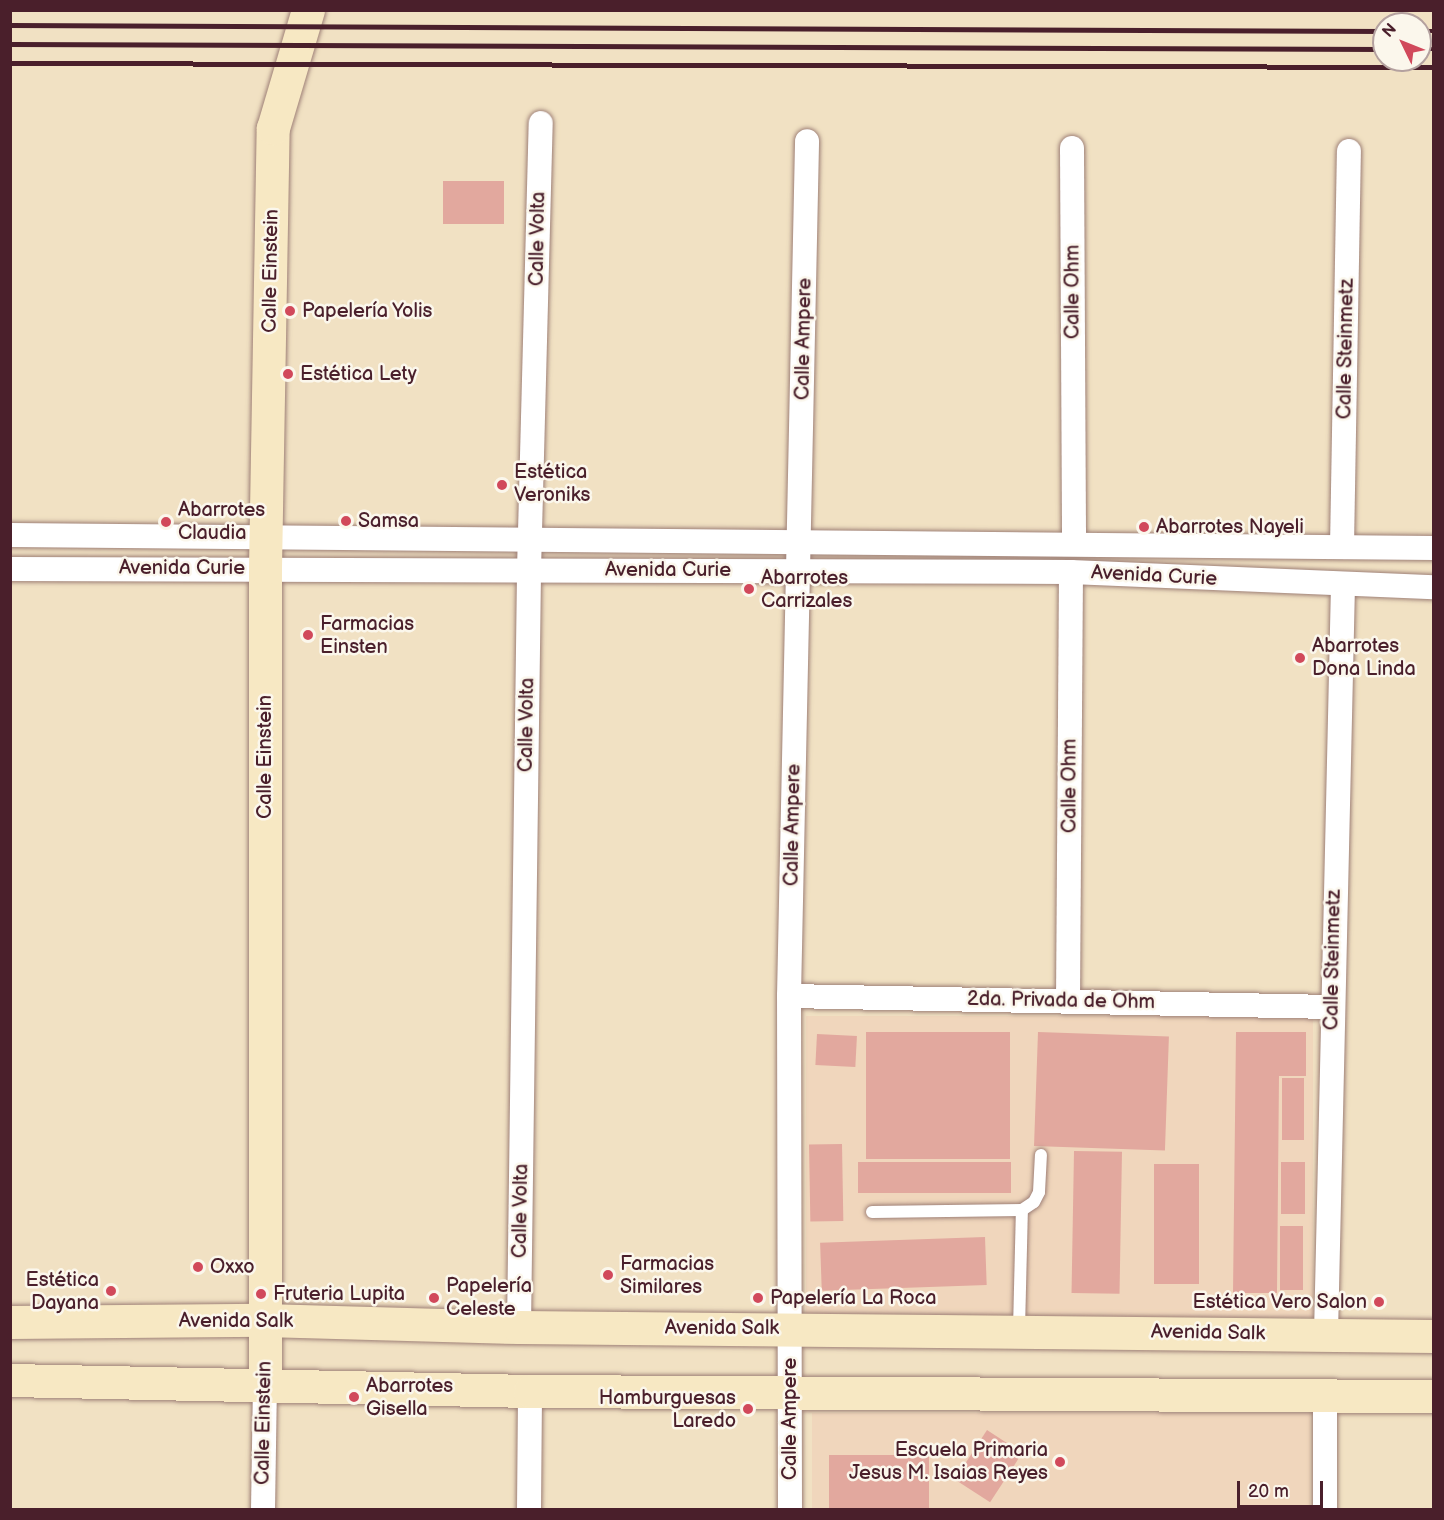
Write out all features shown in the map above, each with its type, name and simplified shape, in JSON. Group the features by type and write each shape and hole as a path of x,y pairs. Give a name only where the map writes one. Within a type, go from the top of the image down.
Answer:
{"main road":[{"name":"Calle Einstein","path":"265,1386 266,553 273,129 308,10"},
{"name":"Avenida Salk","path":"10,1322 264,1320 519,1327 1434,1336"},
{"path":"10,1380 530,1391 1434,1396"}],"street":[{"name":"Calle Volta","path":"519,1327 529,570 541,123"},
{"name":"Calle Ampere","path":"790,1509 789,996 801,542 807,141"},
{"name":"Calle Ohm","path":"1072,148 1074,544"},
{"name":"Calle Steinmetz","path":"1342,547 1349,151"},
{"name":"Avenida Curie","path":"10,535 529,570 1071,572 1434,587"},
{"name":"Avenida Curie","path":"10,569 530,540 1434,548"},
{"name":"Calle Ohm","path":"1068,1001 1071,572"},
{"name":"Calle Steinmetz","path":"1326,1334 1343,585"},
{"name":"2da. Privada de Ohm","path":"789,996 1332,1007"},
{"name":"Calle Einstein","path":"263,1509 265,1386"},
{"path":"529,1509 530,1391"},
{"path":"1324,1509 1325,1395"}],"lane":[{"path":"872,1212 1022,1210 1034,1202 1039,1192 1041,1155"},
{"path":"1019,1331 1022,1210"}],"shaded area":[{"path":"806,1016 1313,1016 1313,1317 806,1317"},
{"name":"Escuela Primaria Jesus M. Isaias Reyes","path":"812,1413 1310,1413 1310,1510 812,1510"}],"building":[{"path":"443,181 504,181 504,224 443,224"},
{"path":"866,1032 1010,1032 1010,1159 866,1159"},
{"path":"1038,1032 1169,1037 1165,1151 1034,1146"},
{"path":"1236,1032 1306,1032 1306,1076 1279,1076 1277,1293 1233,1293"},
{"path":"817,1034 857,1036 855,1067 815,1065"},
{"path":"1282,1078 1304,1078 1304,1140 1282,1140"},
{"path":"842,1144 843,1221 810,1222 809,1145"},
{"path":"1074,1151 1122,1152 1120,1294 1072,1293"},
{"path":"858,1162 1011,1162 1011,1193 858,1193"},
{"path":"1281,1162 1305,1162 1305,1214 1281,1214"},
{"path":"1154,1164 1199,1164 1199,1284 1154,1284"},
{"path":"1280,1226 1303,1226 1303,1290 1280,1290"},
{"path":"985,1237 987,1285 822,1291 820,1243"},
{"path":"987,1430 1022,1453 990,1502 955,1479"},
{"path":"829,1455 929,1455 929,1510 829,1510"}],"railway":[{"path":"10,25 1372,31"},
{"path":"10,44 1372,49"},
{"path":"10,63 1434,67"}],"place":[{"name":"Papelería Yolis","path":"290,311"},
{"name":"Estética Lety","path":"288,374"},
{"name":"Estética Veroniks","path":"502,485"},
{"name":"Samsa","path":"346,521"},
{"name":"Abarrotes Claudia","path":"166,522"},
{"name":"Abarrotes Nayeli","path":"1144,527"},
{"name":"Abarrotes Carrizales","path":"749,589"},
{"name":"Farmacias Einsten","path":"308,635"},
{"name":"Abarrotes Dona Linda","path":"1300,658"},
{"name":"Oxxo","path":"198,1267"},
{"name":"Farmacias Similares","path":"608,1275"},
{"name":"Estética Dayana","path":"111,1291"},
{"name":"Fruteria Lupita","path":"261,1294"},
{"name":"Papelería Celeste","path":"434,1298"},
{"name":"Papelería La Roca","path":"758,1298"},
{"name":"Estética Vero Salon","path":"1379,1302"},
{"name":"Abarrotes Gisella","path":"354,1397"},
{"name":"Hamburguesas Laredo","path":"748,1409"},
{"name":"Escuela Primaria Jesus M. Isaias Reyes","path":"1060,1462"}]}
